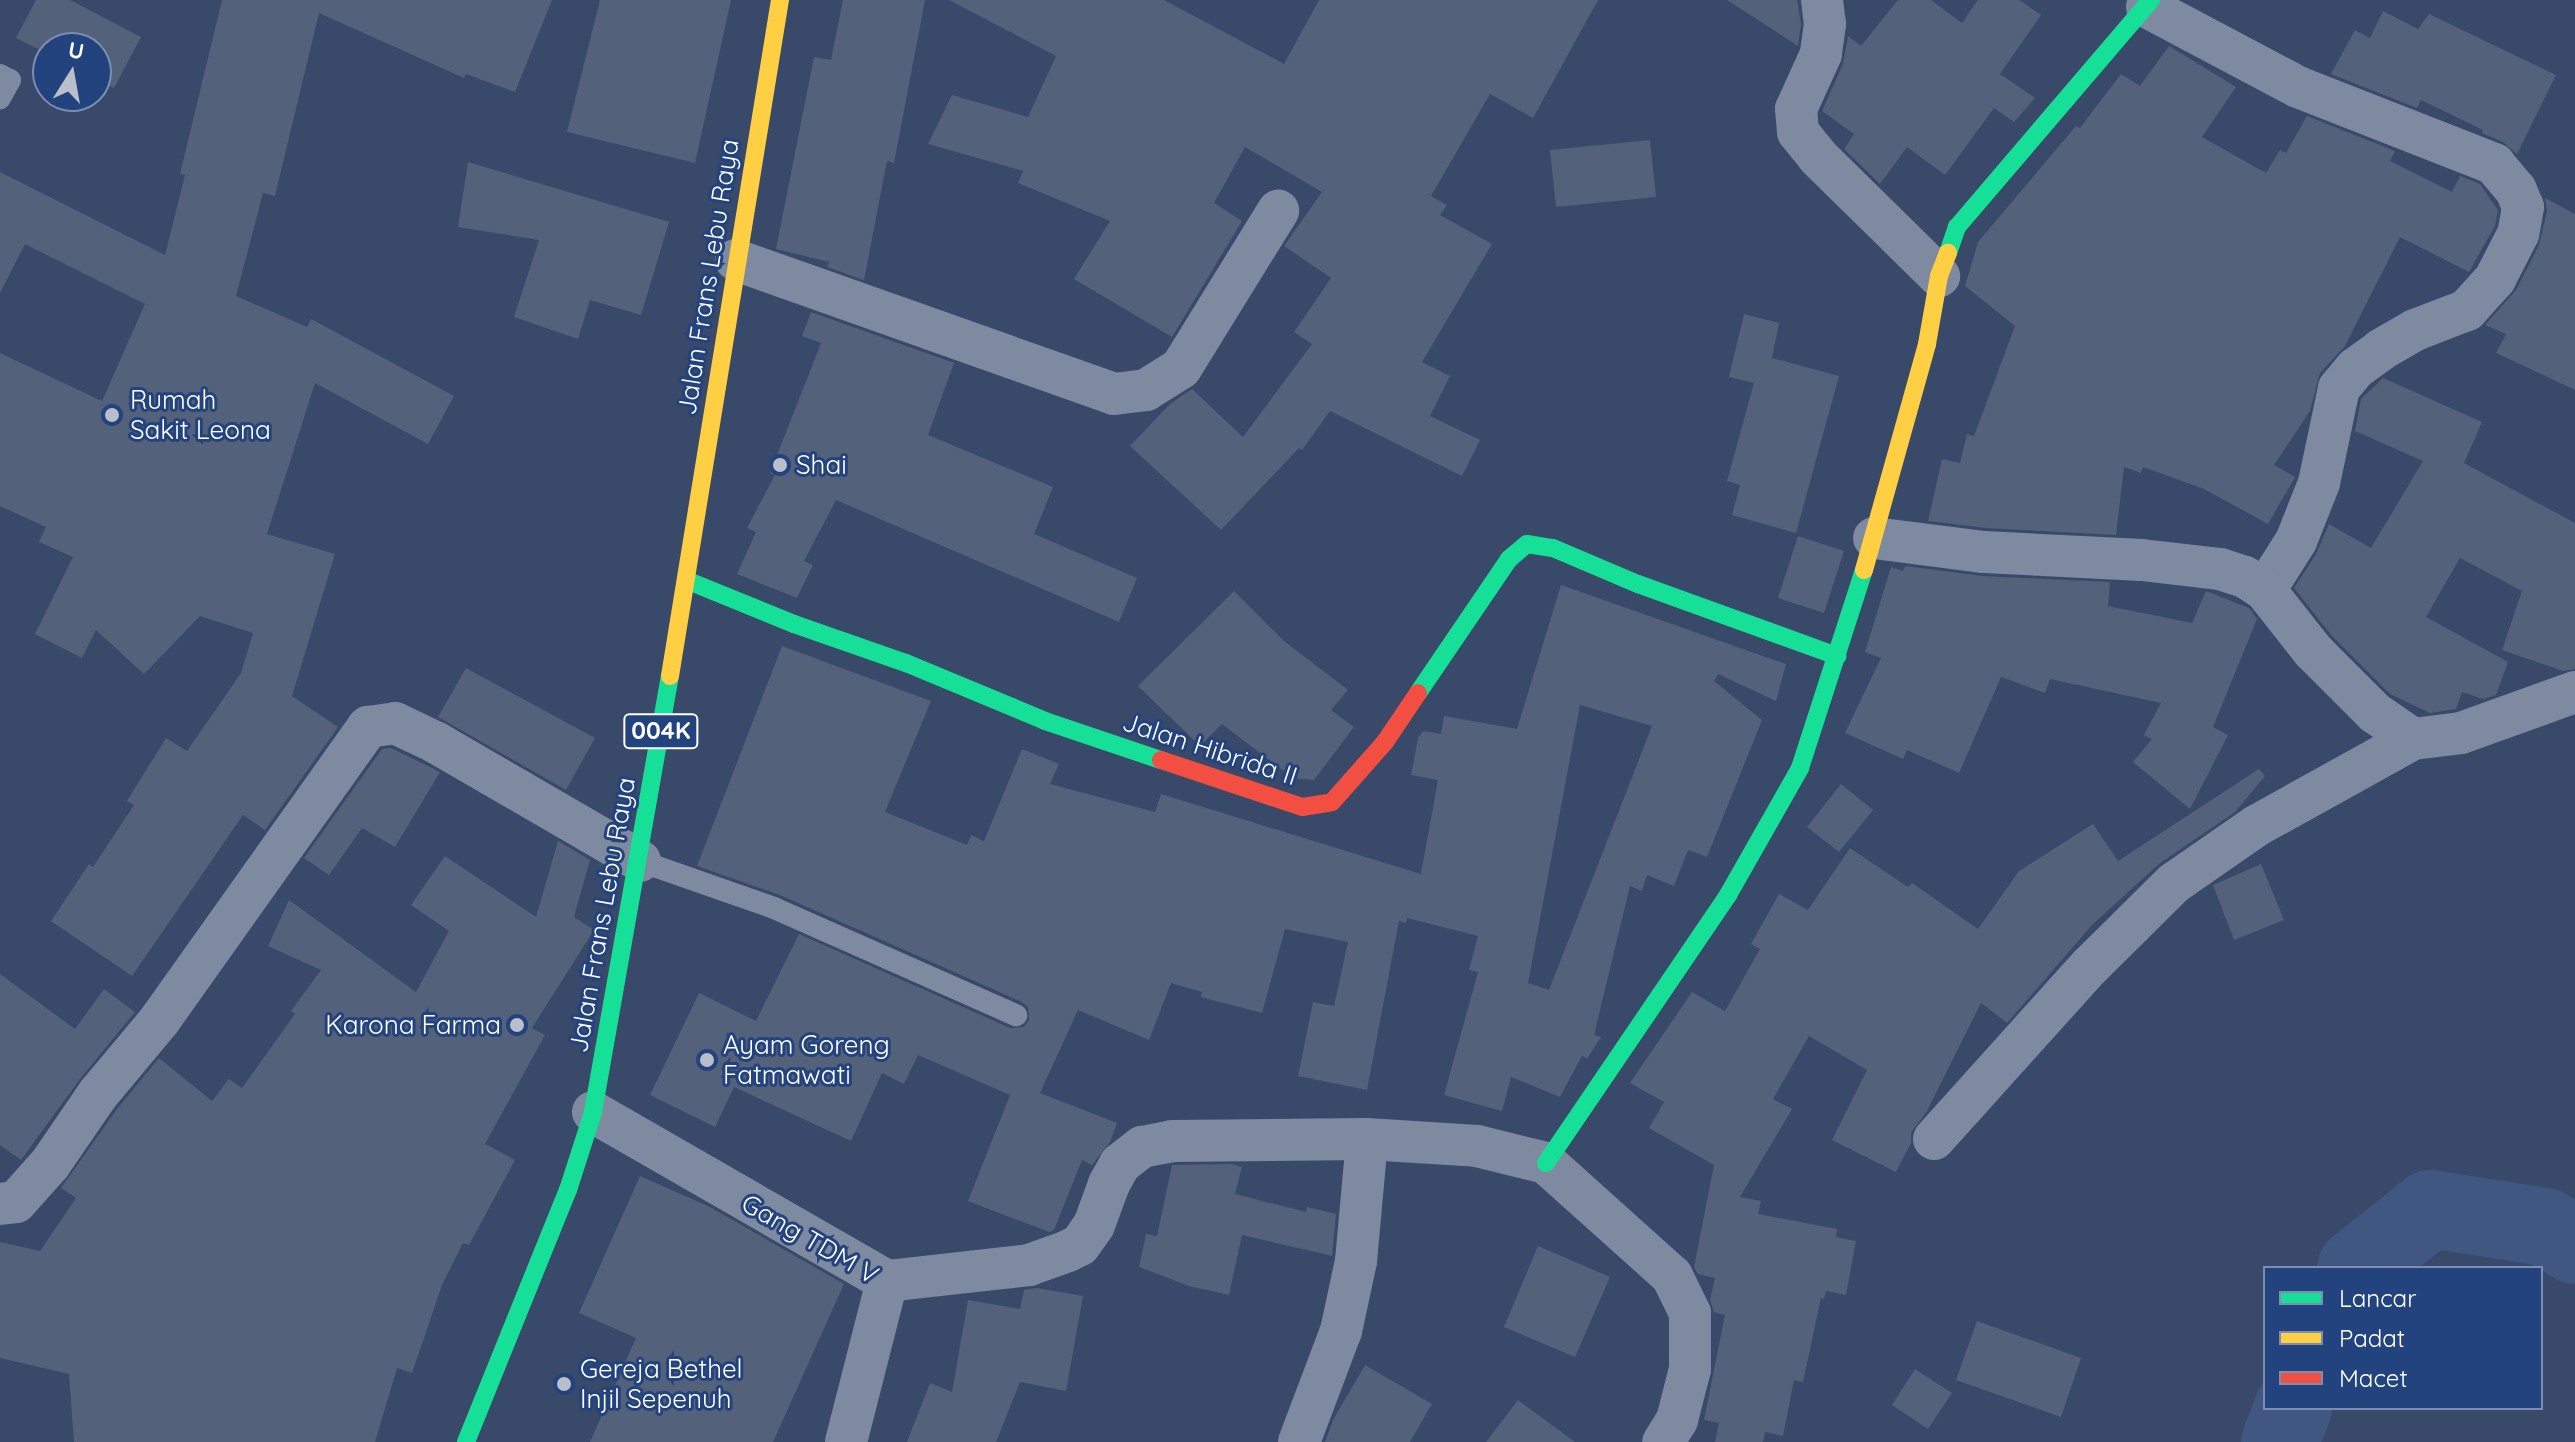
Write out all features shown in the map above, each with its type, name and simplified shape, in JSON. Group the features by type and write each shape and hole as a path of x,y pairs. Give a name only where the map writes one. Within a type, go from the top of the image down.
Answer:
{"street":[{"name":"Jalan Frans Lebu Raya","path":"466,1442 568,1190 593,1112 640,861 780,0"},
{"path":"1822,0 1825,24 1821,54 1796,109 1798,132 1818,157 1939,276"},
{"path":"1546,1163 1728,895 1800,768 1874,538 1927,344 1939,276 1957,227 2149,3 2298,87 2494,164 2516,190 2523,207 2518,234 2495,279 2467,310 2415,330 2381,350 2355,369 2339,388 2319,483 2296,541 2265,590"},
{"path":"736,260 1114,394 1146,390 1181,368 1278,211"},
{"path":"1874,538 1984,552 2142,560 2220,569 2245,577 2265,590 2313,651 2375,713 2413,739"},
{"name":"Jalan Hibrida II","path":"686,580 794,624 906,663 1045,721 1302,807 1332,802 1385,742 1509,559 1527,544 1553,548 1638,584 1837,656"},
{"path":"1934,1139 2090,966 2174,883 2256,826 2413,739 2461,733 2575,692"},
{"path":"0,1204 16,1202 50,1164 98,1094 159,1021 368,727 395,723 435,742 640,861"},
{"name":"Gang TDM V","path":"593,1112 887,1281 846,1442"},
{"path":"1299,1442 1341,1331 1356,1261 1367,1139"},
{"path":"887,1281 1029,1265 1080,1245 1094,1225 1120,1164 1142,1147 1172,1141 1367,1139 1477,1146 1546,1163 1672,1276 1690,1313 1690,1369 1677,1420 1663,1442"}],"lane":[{"path":"0,75 10,80 0,98"},
{"path":"640,861 774,908 1016,1015"}],"building":[{"path":"36,0 70,0 141,37 114,88 112,32 32,32 32,46 16,38"},
{"path":"222,0 552,0 515,92 466,74 464,78 319,13 275,196 263,193 236,296 307,327 311,319 454,396 428,444 315,383 267,534 335,554 292,696 338,727 265,830 243,815 132,976 51,921 89,864 93,867 134,805 127,801 166,738 187,751 241,673 253,633 200,616 144,674 96,630 82,658 35,634 73,557 39,542 46,527 0,506 0,353 102,401 145,304 25,244 0,293 0,172 165,255 185,175 180,174"},
{"path":"600,0 731,0 695,163 567,132"},
{"path":"843,0 925,0 894,163 887,161 864,280 827,267 829,262 776,249 814,57 831,60"},
{"path":"949,0 1164,0 1284,64 1319,0 1598,0 1533,118 1490,94 1431,196 1447,205 1440,215 1492,244 1422,362 1450,376 1430,416 1480,440 1462,476 1330,411 1302,450 1299,448 1221,530 1130,446 1170,404 1192,389 1243,437 1312,344 1294,332 1331,278 1284,246 1322,192 1245,147 1214,203 1242,221 1172,337 1074,279 1110,221 1018,183 1023,171 928,144 952,95 1028,117 1056,56"},
{"path":"1727,0 1797,0 1801,24 1798,46"},
{"path":"1898,0 1931,0 1962,23 1978,0 2019,0 2041,15 2000,74 2035,98 2014,122 1994,108 1945,175 1907,147 1880,184 1844,149 1854,134 1822,111 1843,64 1848,36 1861,46"},
{"path":"2383,11 2418,29 2429,14 2556,75 2517,154 2503,142 2482,133 2483,130 2421,100 2417,108 2331,74 2355,30 2370,38"},
{"path":"2169,46 2236,87 2202,137 2266,173 2280,150 2286,153 2307,116 2395,151 2390,161 2452,192 2460,176 2480,184 2498,210 2495,226 2469,272 2400,237 2345,346 2320,373 2310,411 2274,465 2295,477 2268,524 2204,489 2143,467 2141,473 2124,467 2116,535 1986,528 1928,521 1942,459 1960,463 1967,434 1974,436 2015,326 1965,286 1978,242 2076,126 2080,128 2121,74 2140,86"},
{"path":"1650,140 1656,197 1556,207 1550,150"},
{"path":"468,162 669,222 641,315 590,300 578,339 514,317 539,240 458,227"},
{"path":"2545,198 2575,214 2575,390 2496,353 2506,334 2485,325 2516,290 2539,245 2547,211"},
{"path":"811,312 954,363 928,435 1053,487 1034,534 1137,578 1119,622 836,500 804,561 813,565 797,598 737,574 756,532 747,528 775,475 770,473 821,343 802,336"},
{"path":"1744,314 1779,323 1772,358 1839,376 1796,533 1732,515 1740,485 1727,481 1754,383 1729,377"},
{"path":"2383,378 2482,422 2464,463 2575,523 2575,669 2563,671 2502,650 2522,591 2460,558 2426,617 2508,662 2496,695 2483,699 2462,692 2456,709 2430,713 2390,694 2331,635 2294,588 2316,554 2329,524 2371,548 2423,461 2355,431 2361,399"},
{"path":"1798,536 1844,551 1824,613 1778,598"},
{"path":"1905,566 1983,576 2110,582 2108,606 2192,623 2206,591 2249,608 2257,619 2213,727 2228,735 2190,809 2133,762 2152,739 2144,735 2161,703 2050,679 2045,693 2001,677 1959,773 1907,750 1903,759 1845,733 1881,658 1865,652 1891,567 1903,571"},
{"path":"1561,585 1786,664 1776,701 1718,674 1714,681 1762,720 1707,857 1688,850 1674,886 1647,875 1642,891 1630,886 1594,1035 1601,1037 1587,1059 1582,1056 1560,1097 1511,1077 1502,1111 1444,1095 1478,972 1469,970 1478,936 1407,918 1406,923 1399,921 1367,1090 1298,1076 1313,1002 1334,1006 1348,942 1285,929 1262,1013 1201,997 1202,992 1171,983 1149,1040 1078,1010 1040,1093 1117,1123 1110,1142 1092,1165 1082,1160 1054,1230 1049,1232 968,1201 1010,1095 918,1055 904,1084 882,1073 851,1141 734,1087 715,1127 650,1095 699,993 756,1021 799,934 1010,1028 1024,1027 1029,1020 1028,1007 1022,1002 780,895 697,866 782,646 931,701 885,812 967,845 971,835 984,841 1022,749 1059,764 1050,784 1155,812 1161,794 1424,875 1421,873 1438,780 1411,775 1418,738 1423,731 1441,734 1444,716 1517,729","holes":["1580,705 1652,726 1549,990 1528,983"]},
{"path":"1234,591 1284,641 1348,690 1331,710 1354,727 1314,780 1293,778 1222,724 1200,746 1138,686"},
{"path":"466,668 595,738 566,790 438,717"},
{"path":"391,748 440,772 395,847 362,828 329,875 304,858 382,749"},
{"path":"2259,769 2265,776 2235,812 2160,863 2092,925 2007,1023 1981,1003 1927,1111 1911,1133 1911,1143 1896,1172 1832,1140 1867,1070 1809,1036 1773,1099 1792,1109 1740,1197 1761,1201 1758,1214 1837,1229 1836,1237 1856,1241 1846,1295 1826,1291 1824,1299 1821,1298 1803,1382 1794,1380 1783,1436 1765,1432 1763,1442 1715,1442 1719,1423 1704,1420 1725,1315 1714,1312 1710,1300 1715,1278 1698,1274 1694,1267 1714,1165 1649,1128 1664,1102 1630,1083 1692,992 1725,1011 1760,949 1751,944 1779,894 1808,910 1850,848 1908,887 1912,883 1978,929 2019,871 2093,824 2118,861"},
{"path":"1841,784 1873,810 1839,852 1807,827"},
{"path":"558,841 590,860 574,917 594,930 532,1028 545,1035 485,1144 515,1160 469,1245 463,1243 442,1285 412,1373 397,1368 375,1442 74,1442 69,1374 0,1358 0,1242 40,1251 76,1198 61,1188 117,1109 159,1058 212,1101 229,1079 242,1088 295,1014 291,1011 321,970 268,946 289,900 416,992 449,931 411,905 445,856 536,917"},
{"path":"2261,864 2284,920 2234,940 2213,885"},
{"path":"0,974 75,1029 104,989 135,1012 80,1079 21,1160 0,1145"},
{"path":"1231,1164 1242,1167 1235,1194 1306,1212 1307,1207 1336,1214 1332,1256 1242,1235 1229,1295 1189,1286 1139,1267 1146,1234 1157,1236 1172,1165"},
{"path":"640,1176 710,1207 844,1284 773,1442 590,1442 636,1338 579,1313"},
{"path":"1538,1246 1610,1277 1575,1357 1504,1327"},
{"path":"1037,1288 1083,1296 1066,1391 1020,1382 996,1442 907,1442 930,1383 952,1392 968,1300 1020,1309 1024,1290"},
{"path":"1977,1321 2081,1358 2061,1417 1956,1380"},
{"path":"1365,1365 1432,1404 1410,1442 1325,1442 1333,1420"},
{"path":"1915,1369 1952,1393 1928,1429 1892,1405"},
{"path":"1518,1400 1575,1442 1486,1442"}],"waterway":[{"path":"2359,1266 2430,1209 2545,1227 2575,1245"},
{"path":"2280,1442 2292,1410"}],"traffic: fast":[{"path":"1948,253 1957,227 2151,0"},
{"path":"1418,693 1509,559 1527,544 1553,548 1638,584 1837,656"},
{"path":"1546,1163 1728,895 1800,768 1864,570"},
{"path":"686,580 794,624 906,663 1045,721 1161,760"},
{"path":"466,1442 568,1190 593,1112 670,676"}],"traffic: slow":[{"path":"670,676 780,0"},
{"path":"1864,570 1927,344 1939,276 1948,253"}],"traffic: jam":[{"path":"1161,760 1302,807 1332,802 1385,742 1418,693"}],"place":[{"name":"Rumah Sakit Leona","path":"112,415"},
{"name":"Shai","path":"780,465"},
{"name":"Karona Farma","path":"517,1025"},
{"name":"Ayam Goreng Fatmawati","path":"707,1060"},
{"name":"Gereja Bethel Injil Sepenuh","path":"564,1384"}]}
